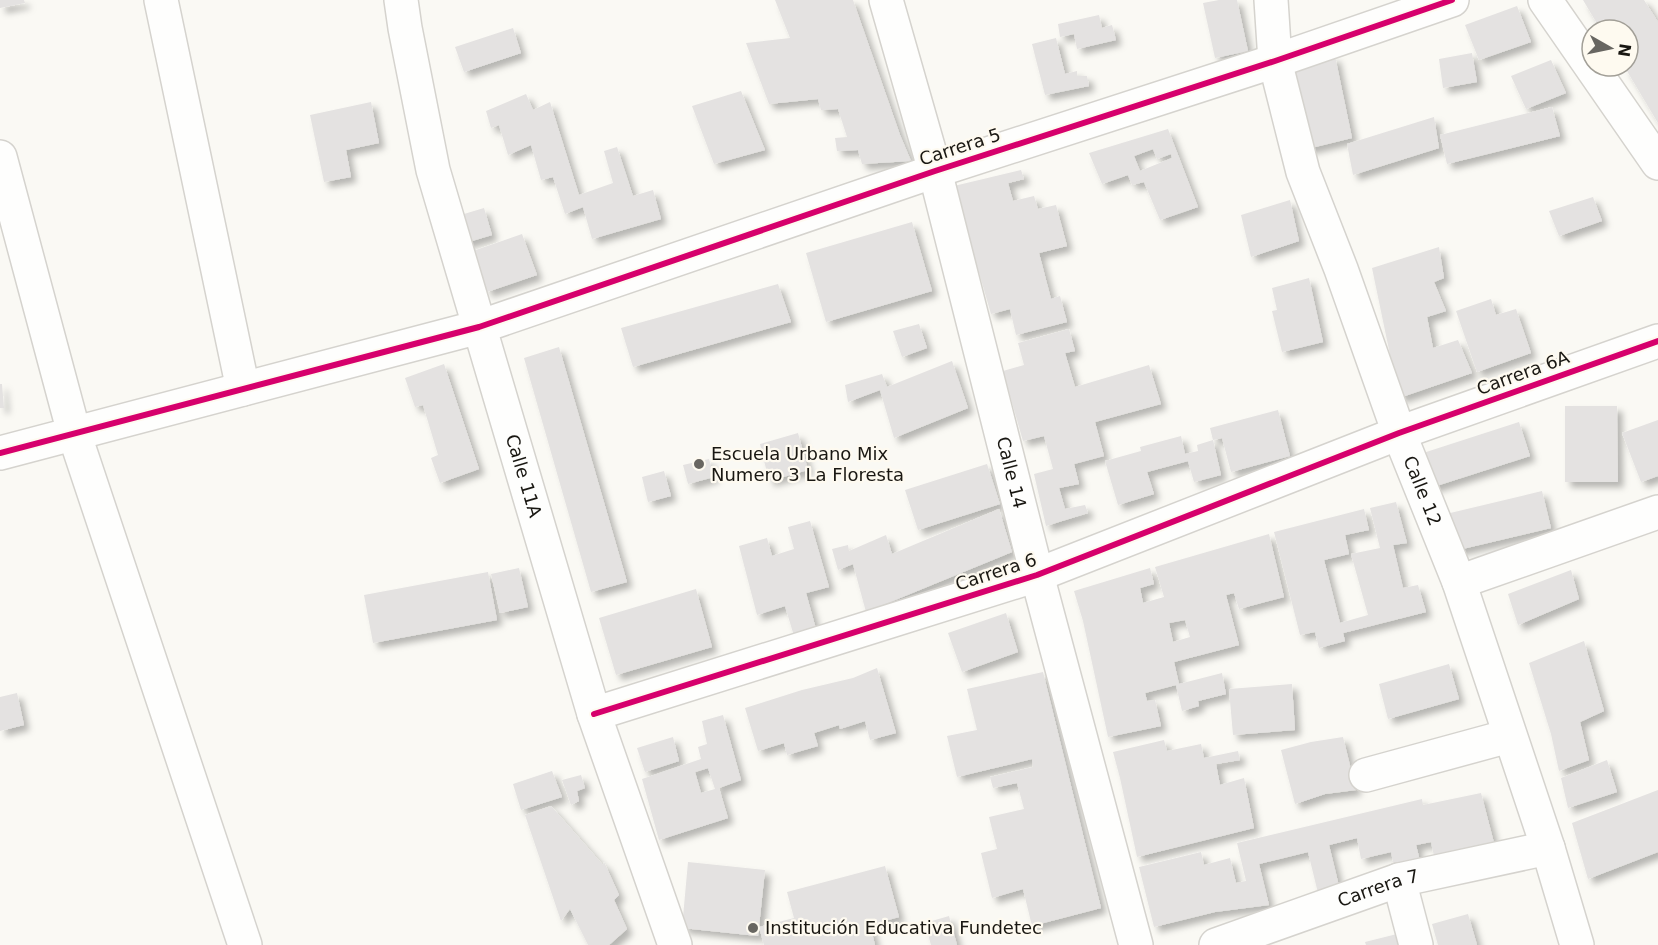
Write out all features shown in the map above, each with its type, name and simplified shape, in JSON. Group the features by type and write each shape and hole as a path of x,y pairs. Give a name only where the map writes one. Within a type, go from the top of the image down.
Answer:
{"street":[{"path":"161,0 243,389"},
{"name":"Calle 11A","path":"401,0 433,170 594,714 675,945"},
{"name":"Calle 14","path":"886,0 935,171 1037,575 1136,945"},
{"name":"Calle 12","path":"1271,0 1275,61 1303,172 1341,269 1399,433 1459,582 1548,848 1577,945"},
{"name":"Carrera 5","path":"0,453 479,327 935,171 1275,61 1452,0"},
{"path":"1545,0 1658,163"},
{"path":"0,157 74,433 244,945"},
{"name":"Carrera 6A","path":"1399,433 1658,341"},
{"name":"Carrera 6","path":"594,714 1037,575 1399,433"},
{"path":"1459,582 1658,512"},
{"path":"1366,775 1509,736"},
{"name":"Carrera 7","path":"1216,945 1399,880 1548,848"},
{"path":"1399,880 1416,945"}],"building":[{"path":"0,0 24,0 25,3 0,8"},
{"path":"775,0 853,0 911,161 862,164 858,150 837,151 835,138 847,137 838,109 821,110 818,99 769,104 746,43 790,38"},
{"path":"1237,0 1248,51 1215,58 1203,3"},
{"path":"1583,0 1644,0 1658,22 1658,123 1631,78 1640,78 1640,18 1594,18"},
{"path":"1517,6 1531,42 1479,60 1465,25"},
{"path":"1099,15 1102,28 1112,25 1116,40 1077,49 1074,34 1060,37 1058,24"},
{"path":"513,28 521,53 464,72 455,47"},
{"path":"1056,38 1065,74 1077,71 1077,76 1087,76 1089,86 1045,95 1032,44"},
{"path":"1472,53 1477,82 1443,88 1439,59"},
{"path":"1335,56 1352,138 1303,150 1286,67"},
{"path":"1551,60 1566,93 1526,109 1511,76"},
{"path":"741,91 765,150 714,164 692,106"},
{"path":"526,94 533,110 550,102 579,195 613,183 604,151 617,147 633,196 653,190 661,219 592,239 583,207 565,214 553,177 541,180 531,145 508,155 499,125 491,128 486,111"},
{"path":"371,102 379,143 346,150 351,177 324,182 310,115"},
{"path":"1552,107 1560,136 1447,164 1440,135"},
{"path":"1434,117 1439,148 1353,175 1347,144"},
{"path":"1168,129 1198,207 1160,220 1144,182 1132,185 1128,175 1102,184 1089,153","holes":["1153,149 1157,159 1171,154 1172,158 1140,171 1134,156"]},
{"path":"1021,170 1024,179 1008,183 1013,201 1034,196 1038,209 1056,205 1067,246 1039,253 1051,299 1060,296 1067,322 1016,335 1010,309 991,314 954,186"},
{"path":"1593,197 1602,221 1559,236 1549,211"},
{"path":"1290,200 1299,241 1251,257 1241,215"},
{"path":"484,208 492,235 462,244 454,217"},
{"path":"912,222 932,291 826,322 806,253"},
{"path":"522,234 537,275 487,292 473,251"},
{"path":"1439,247 1444,278 1434,282 1446,311 1427,317 1433,348 1458,340 1472,373 1399,398 1372,268"},
{"path":"1309,278 1323,342 1282,352 1272,311 1277,310 1272,288"},
{"path":"778,284 791,322 633,367 621,328"},
{"path":"1491,299 1496,315 1516,309 1531,353 1477,372 1456,311"},
{"path":"919,324 927,348 902,357 893,331"},
{"path":"1069,329 1075,351 1065,353 1075,387 1149,365 1161,404 1095,422 1104,456 1074,464 1079,484 1059,488 1065,509 1085,505 1088,513 1046,526 1034,474 1053,469 1044,436 1023,441 1003,371 1024,365 1018,343"},
{"path":"559,347 627,582 591,592 524,358"},
{"path":"952,361 968,408 894,438 880,390 848,402 845,385 882,374 887,387"},
{"path":"444,364 479,469 440,483 431,458 438,455 423,405 415,407 405,378"},
{"path":"0,384 2,384 4,408 0,408"},
{"path":"1565,406 1617,406 1618,482 1565,482"},
{"path":"1278,410 1290,456 1231,472 1222,438 1213,440 1210,428"},
{"path":"1658,420 1658,476 1641,482 1622,433"},
{"path":"1519,422 1530,456 1430,488 1420,454"},
{"path":"798,433 808,470 769,481 760,444"},
{"path":"1181,436 1185,454 1198,451 1197,445 1213,440 1221,475 1194,482 1188,461 1147,472 1154,494 1118,505 1105,461 1141,451 1140,447"},
{"path":"709,459 714,477 688,484 683,465"},
{"path":"987,464 1000,504 918,530 905,490"},
{"path":"664,471 671,496 648,502 642,477"},
{"path":"1542,491 1551,528 1454,551 1446,514"},
{"path":"1396,502 1407,543 1393,545 1403,588 1418,585 1426,612 1343,633 1345,641 1319,648 1315,632 1300,635 1274,532 1364,509 1369,530 1345,535 1349,554 1324,560 1340,623 1368,615 1351,554 1380,548 1370,508"},
{"path":"999,509 1012,552 866,612 853,564 838,570 832,549 848,545 849,551 886,535 892,554"},
{"path":"810,521 829,587 806,593 816,629 794,636 785,606 757,615 739,546 767,538 772,556 794,549 788,527"},
{"path":"1269,534 1284,597 1239,609 1234,593 1226,595 1239,645 1174,662 1179,684 1222,673 1226,694 1198,701 1199,706 1182,711 1176,685 1145,693 1147,701 1155,700 1161,726 1108,737 1083,621 1074,591 1150,568 1154,584 1140,588 1143,603 1164,597 1155,567","holes":["1185,620 1190,637 1173,642 1169,623"]},
{"path":"519,568 528,607 500,613 491,574"},
{"path":"1571,570 1579,599 1518,625 1508,594"},
{"path":"488,572 497,620 373,643 364,595"},
{"path":"696,589 712,647 616,675 599,618"},
{"path":"1006,613 1018,652 962,672 948,633"},
{"path":"1584,641 1604,711 1580,722 1589,760 1559,771 1551,734 1529,663"},
{"path":"1449,664 1459,699 1388,719 1379,684"},
{"path":"877,668 896,733 870,740 865,721 840,729 839,725 814,733 818,746 787,755 784,743 758,751 745,708 802,690 853,678"},
{"path":"1043,672 1101,908 1032,926 1023,889 992,898 981,853 997,849 989,817 1024,809 1017,783 993,788 990,777 1033,767 1032,759 957,777 947,736 977,730 967,689"},
{"path":"1292,684 1295,730 1233,735 1229,689"},
{"path":"17,693 24,725 0,731 0,697"},
{"path":"723,715 741,780 719,788 728,818 659,840 642,779 701,759 698,747 707,744 702,721","holes":["708,768 715,789 701,793 695,772"]},
{"path":"673,737 679,761 645,772 637,748"},
{"path":"1343,737 1356,790 1325,794 1295,804 1281,750"},
{"path":"1164,740 1167,751 1201,744 1204,758 1238,751 1240,760 1216,764 1220,785 1244,778 1254,828 1137,857 1113,752"},
{"path":"1607,760 1617,792 1568,808 1561,778"},
{"path":"552,771 562,797 521,810 513,784"},
{"path":"581,775 585,788 577,791 579,801 571,805 562,780"},
{"path":"1658,790 1658,852 1588,879 1572,823"},
{"path":"1481,793 1494,843 1434,856 1431,842 1416,845 1422,869 1396,875 1391,852 1361,859 1357,838 1329,845 1339,886 1318,893 1308,852 1259,864 1269,905 1215,912 1154,927 1139,867 1201,852 1204,865 1230,858 1236,883 1246,881 1237,843 1422,799 1423,805"},
{"path":"551,806 603,865 604,862 619,895 614,900 627,929 609,945 588,945 570,909 561,921 525,815"},
{"path":"688,862 765,870 758,936 682,928"},
{"path":"885,866 899,917 870,925 875,945 764,945 759,927 794,918 787,892"},
{"path":"1468,914 1477,945 1438,945 1432,924"},
{"path":"949,916 957,945 931,945 925,923"},
{"path":"1397,934 1400,945 1366,945 1365,942"}],"cycle path":[{"path":"0,453 479,327 935,171 1275,61 1452,0"},
{"path":"594,714 1037,575 1399,433 1658,341"}],"place":[{"name":"Escuela Urbano Mix Numero 3 La Floresta","path":"699,464"},
{"name":"Institución Educativa Fundetec","path":"753,928"}]}
